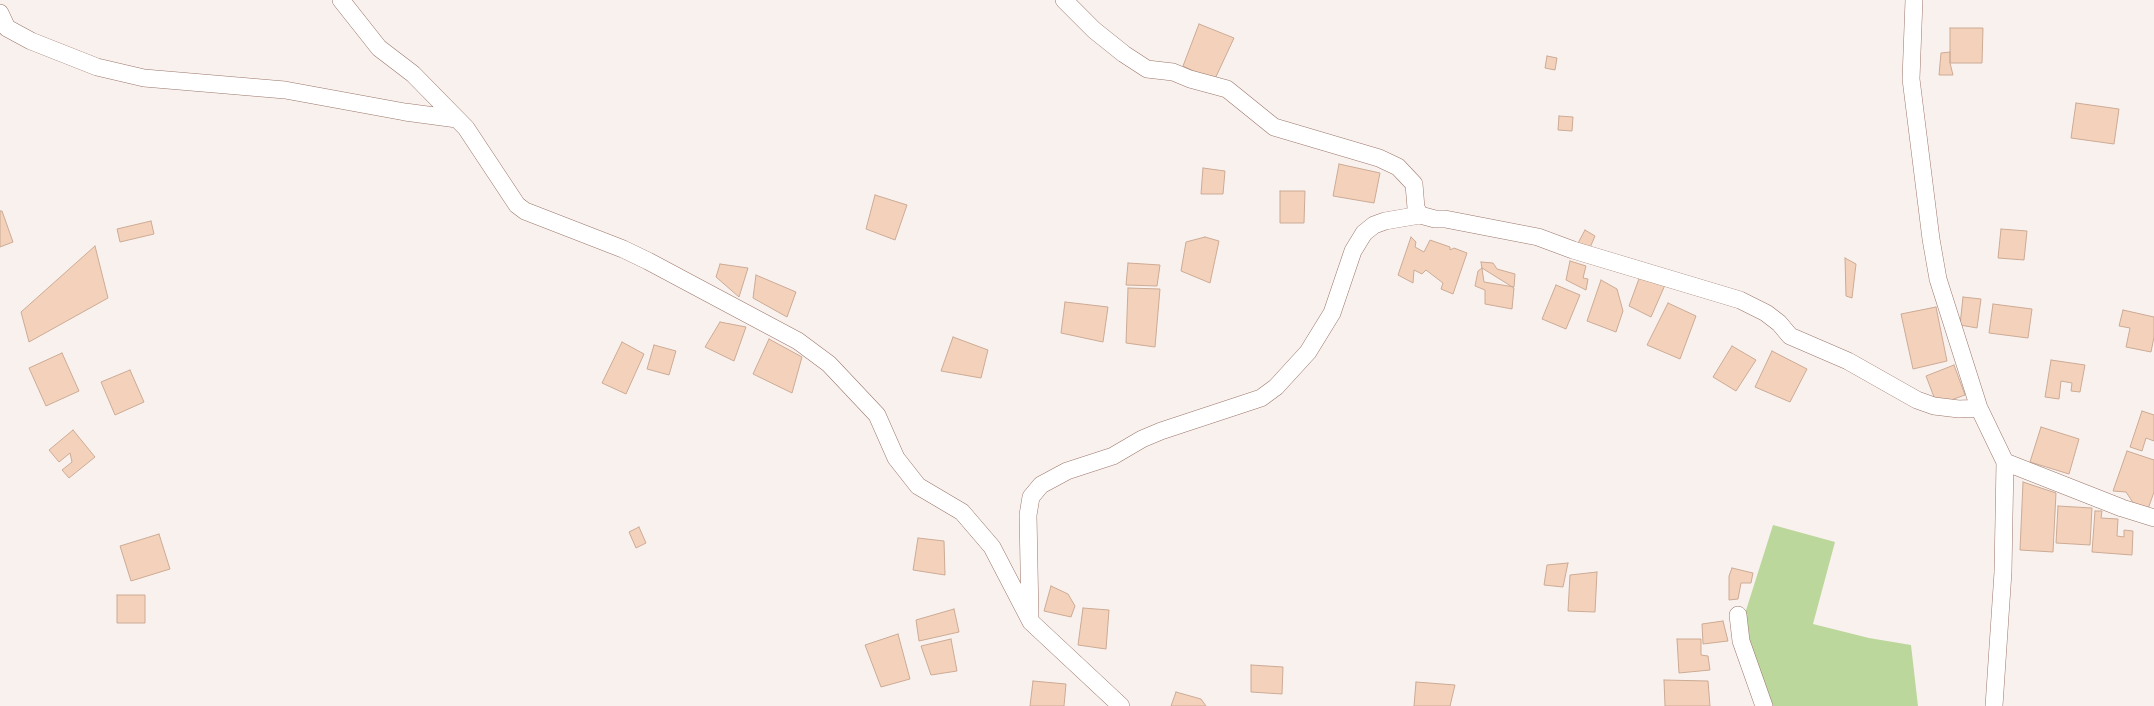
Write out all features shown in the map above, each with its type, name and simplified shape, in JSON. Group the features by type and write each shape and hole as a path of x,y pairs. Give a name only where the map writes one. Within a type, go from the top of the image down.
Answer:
{"street":[{"path":"0,6 9,0"},
{"path":"341,0 379,48 413,74 466,128 517,205 525,211 623,249 642,258 798,341 829,364 877,415 896,458 918,486 962,512 992,546 1030,622 1121,706"},
{"path":"1064,0 1094,30 1124,54 1147,69 1173,72 1190,79 1227,88 1274,128 1379,158 1398,167 1414,184 1416,208 1420,215"},
{"path":"1914,0 1911,79 1931,239 1938,279 1979,408 2005,462 2003,572 1994,706"},
{"path":"0,12 7,28 31,41 97,67 136,76 285,90 405,112 456,119"},
{"path":"1030,622 1028,515 1031,497 1041,485 1067,471 1113,456 1142,439 1161,431 1261,398 1276,388 1308,352 1332,313 1353,251 1364,233 1374,225 1385,220 1420,215 1538,237 1572,250 1740,300 1766,313 1779,322 1790,336 1848,361 1917,400 1934,406 1959,409 1979,408"},
{"path":"2005,462 2154,518"},
{"path":"1738,615 1741,641 1764,706"}],"green space":[{"path":"1773,525 1835,542 1813,624 1869,638 1911,645 1918,706 1773,706 1742,623"}],"building":[{"path":"1199,24 1234,38 1214,81 1183,66"},
{"path":"1950,28 1983,28 1982,63 1950,63"},
{"path":"1950,52 1950,63 1953,75 1939,75 1941,53"},
{"path":"1547,56 1557,58 1555,70 1545,68"},
{"path":"2076,103 2119,109 2114,144 2071,138"},
{"path":"1559,116 1573,117 1572,131 1558,130"},
{"path":"1339,164 1380,173 1374,203 1333,196"},
{"path":"1203,168 1225,171 1223,194 1201,194"},
{"path":"1280,191 1305,191 1304,223 1280,223"},
{"path":"875,195 907,205 895,240 866,229"},
{"path":"0,211 2,211 13,242 0,247"},
{"path":"151,221 154,234 120,242 117,229"},
{"path":"2001,229 2027,231 2024,260 1998,258"},
{"path":"1585,230 1595,236 1589,250 1577,245"},
{"path":"1205,237 1219,241 1210,283 1181,271 1186,242"},
{"path":"1411,237 1416,242 1415,247 1424,252 1430,240 1450,247 1450,250 1454,248 1467,253 1453,294 1441,289 1443,283 1426,270 1422,274 1414,270 1413,283 1398,275"},
{"path":"95,246 108,298 29,342 21,312"},
{"path":"1845,258 1856,264 1852,298 1846,296"},
{"path":"1570,261 1586,266 1583,278 1588,279 1586,290 1566,280"},
{"path":"1481,262 1493,263 1497,269 1515,274 1514,287 1484,282"},
{"path":"1128,263 1160,265 1157,286 1126,285"},
{"path":"720,264 748,268 739,297 716,277"},
{"path":"1482,268 1514,288 1512,309 1485,304 1485,290 1475,286 1478,271"},
{"path":"756,275 796,292 787,317 753,298"},
{"path":"1640,276 1665,285 1651,317 1629,306"},
{"path":"1601,280 1617,289 1623,311 1616,332 1587,321"},
{"path":"1556,285 1580,295 1566,329 1542,319"},
{"path":"1128,288 1160,289 1155,347 1126,343"},
{"path":"1963,297 1981,299 1977,328 1960,325"},
{"path":"1065,302 1108,307 1103,342 1061,333"},
{"path":"1668,303 1696,316 1680,359 1647,345"},
{"path":"1993,304 2032,309 2028,338 1989,333"},
{"path":"1936,307 1947,361 1913,369 1901,314"},
{"path":"2123,310 2154,317 2154,337 2151,352 2126,347 2130,328 2119,326"},
{"path":"720,322 746,327 734,361 705,347"},
{"path":"953,337 988,350 981,378 941,371"},
{"path":"769,339 802,357 792,393 753,374"},
{"path":"622,342 644,354 626,394 602,383"},
{"path":"654,345 676,351 669,375 647,369"},
{"path":"1732,346 1756,360 1736,391 1713,377"},
{"path":"1772,351 1807,369 1790,402 1755,387"},
{"path":"62,353 79,391 46,406 29,368"},
{"path":"2051,360 2085,365 2080,392 2071,391 2072,383 2061,381 2059,399 2045,397"},
{"path":"1954,365 1965,395 1937,405 1926,376"},
{"path":"130,370 144,402 115,415 101,382"},
{"path":"2142,411 2154,415 2154,441 2146,438 2142,451 2130,447"},
{"path":"2041,427 2079,439 2069,474 2030,462"},
{"path":"73,430 95,457 69,478 62,470 72,462 70,453 59,462 49,450"},
{"path":"2127,451 2154,460 2154,492 2148,509 2134,504 2126,492 2113,491"},
{"path":"2023,482 2056,493 2053,552 2020,550"},
{"path":"2058,506 2092,508 2090,545 2056,543"},
{"path":"2095,511 2102,511 2101,518 2118,519 2117,536 2124,537 2124,530 2133,531 2132,555 2092,552"},
{"path":"639,527 646,543 636,548 629,532"},
{"path":"159,534 170,569 131,581 120,546"},
{"path":"918,538 944,541 945,575 913,570"},
{"path":"1568,563 1563,587 1544,585 1547,565"},
{"path":"1732,568 1753,573 1751,583 1741,583 1738,599 1729,600 1729,576"},
{"path":"1597,572 1595,612 1568,611 1570,575"},
{"path":"1051,586 1068,594 1075,606 1071,617 1044,611"},
{"path":"117,595 145,595 145,623 117,623"},
{"path":"1083,608 1109,610 1106,649 1078,645"},
{"path":"954,609 959,632 919,641 916,620"},
{"path":"1723,621 1728,641 1703,644 1702,624"},
{"path":"898,634 910,679 881,687 865,645"},
{"path":"951,639 957,671 931,675 921,646"},
{"path":"1677,639 1701,639 1701,655 1708,656 1710,670 1679,673"},
{"path":"1251,665 1283,667 1282,694 1251,692"},
{"path":"1664,680 1708,681 1710,706 1665,706"},
{"path":"1033,681 1066,684 1064,706 1030,706"},
{"path":"1416,682 1455,685 1450,706 1414,706"},
{"path":"1176,692 1201,699 1206,706 1171,706"}]}
